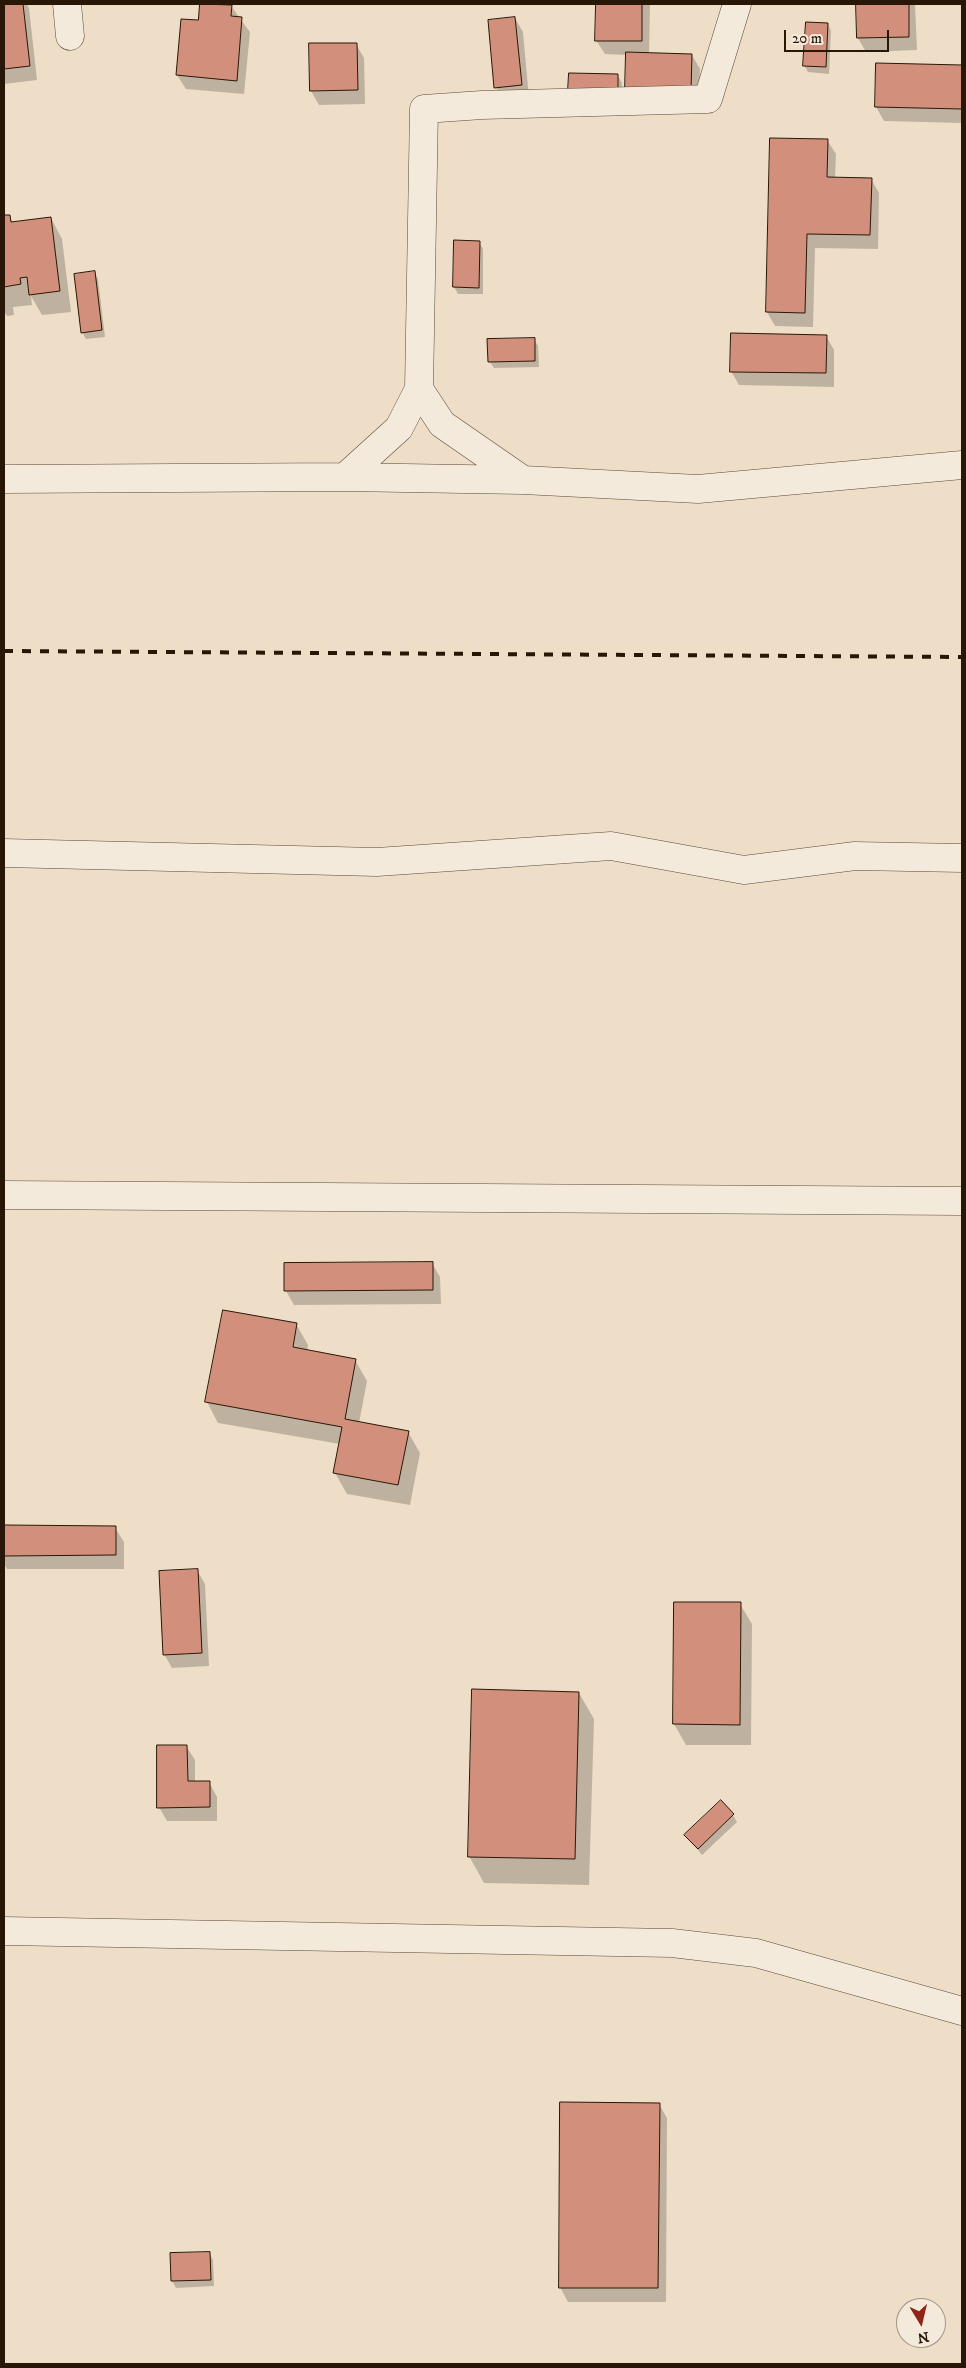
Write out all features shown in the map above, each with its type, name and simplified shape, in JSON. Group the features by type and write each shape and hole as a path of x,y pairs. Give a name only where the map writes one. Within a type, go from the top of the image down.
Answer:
{"street":[{"path":"67,4 70,36"},
{"path":"345,477 399,428 419,389 424,109 482,105 708,100 737,4"},
{"path":"419,389 442,424 523,480"},
{"path":"4,479 345,477 523,480 698,489 962,465"},
{"path":"4,853 377,862 611,846 744,870 855,856 962,858"},
{"path":"4,1195 962,1201"},
{"path":"4,1931 672,1943 756,1953 962,2011"}],"building":[{"path":"4,4 23,4 30,66 4,69"},
{"path":"200,4 232,5 231,16 242,17 237,81 176,75 181,19 198,20"},
{"path":"596,4 642,4 642,41 595,41"},
{"path":"856,4 909,4 909,37 857,38"},
{"path":"515,17 522,85 494,88 488,20"},
{"path":"806,22 828,23 826,67 803,66"},
{"path":"309,43 357,43 358,90 310,91"},
{"path":"626,52 692,54 691,91 625,89"},
{"path":"876,63 962,65 962,109 875,107"},
{"path":"569,73 618,74 618,92 568,91"},
{"path":"770,138 828,139 827,177 872,178 870,235 807,234 805,313 766,312"},
{"path":"4,215 10,215 11,222 51,217 60,291 29,295 27,277 20,278 21,284 4,287"},
{"path":"454,240 480,241 479,288 453,287"},
{"path":"95,271 102,330 81,333 74,274"},
{"path":"731,333 827,335 826,373 730,372"},
{"path":"535,338 535,361 488,362 487,339"},
{"path":"433,1262 433,1290 284,1291 284,1263"},
{"path":"223,1310 297,1323 293,1347 356,1359 345,1419 409,1431 398,1485 333,1473 342,1427 205,1402"},
{"path":"4,1525 116,1526 116,1555 4,1556"},
{"path":"198,1569 202,1653 163,1655 159,1571"},
{"path":"674,1602 741,1602 740,1725 673,1724"},
{"path":"472,1689 579,1692 575,1859 468,1857"},
{"path":"157,1745 187,1745 188,1781 210,1781 210,1807 157,1808"},
{"path":"721,1800 734,1814 698,1849 684,1835"},
{"path":"560,2102 660,2103 658,2288 559,2288"},
{"path":"210,2252 211,2280 171,2281 170,2253"}],"railway":[{"path":"4,651 962,657"}]}
